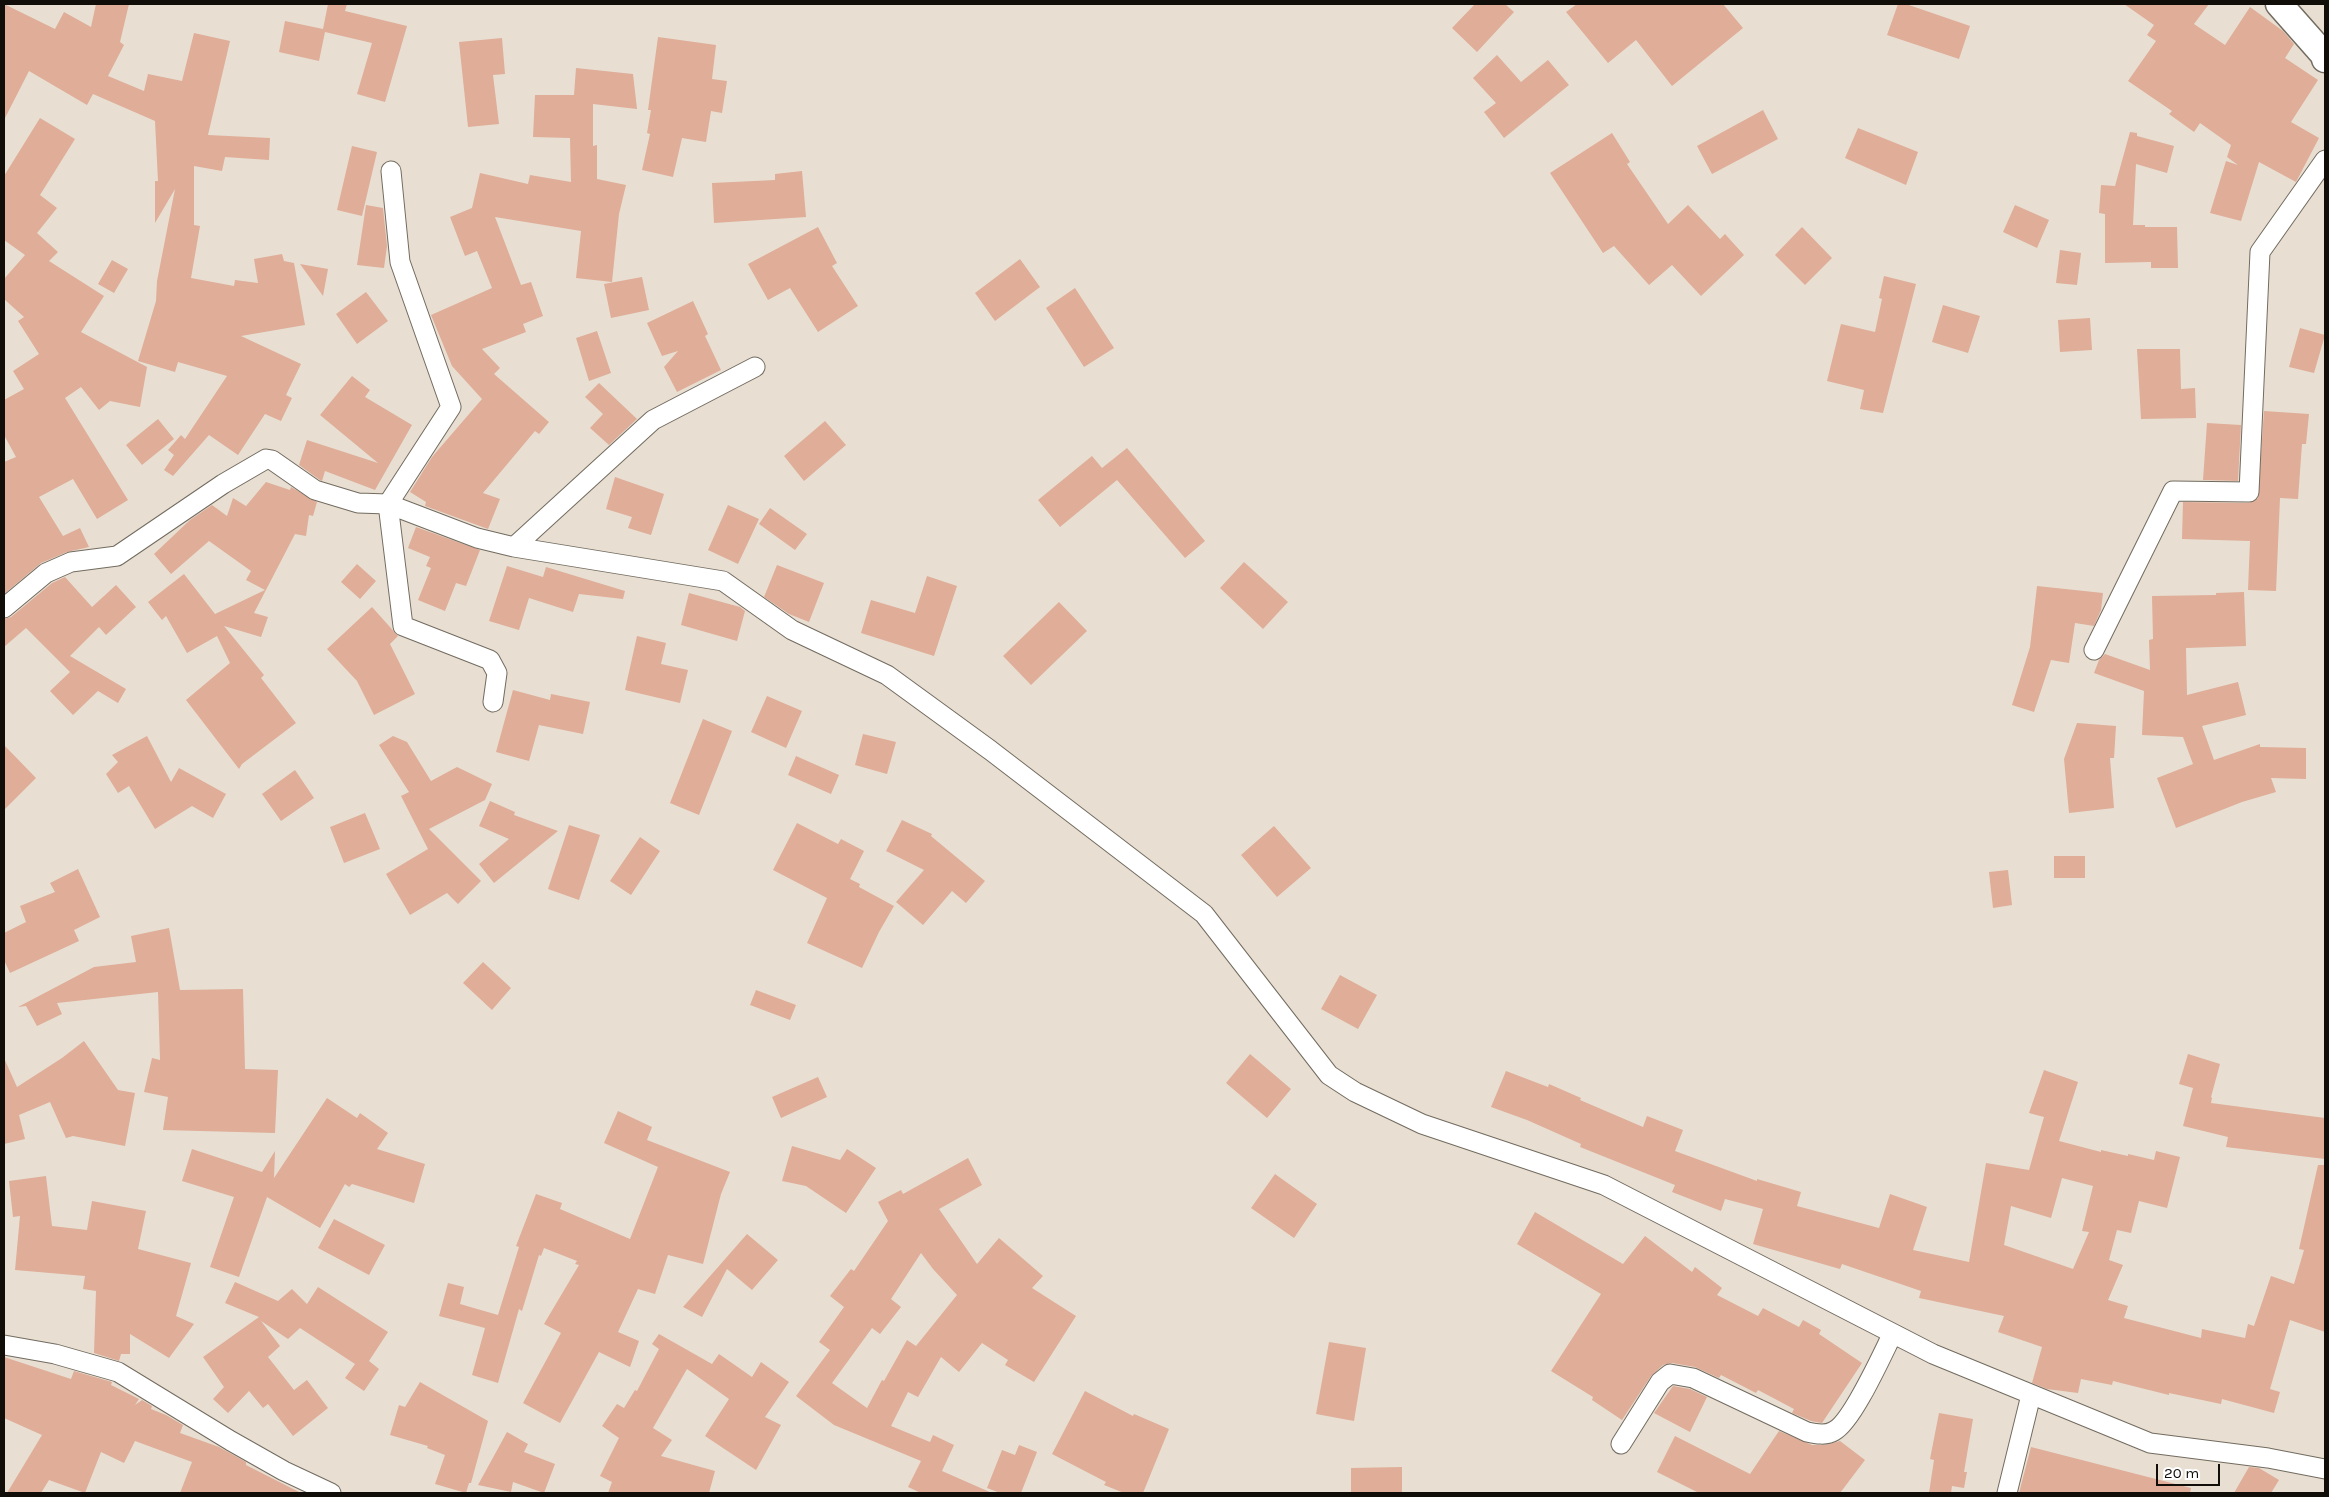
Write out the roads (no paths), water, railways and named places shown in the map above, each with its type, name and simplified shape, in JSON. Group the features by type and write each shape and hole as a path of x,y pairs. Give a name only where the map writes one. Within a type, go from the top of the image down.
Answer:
{"street":[{"path":"2279,4 2324,55 2325,59"},
{"path":"2094,650 2173,491 2249,492 2260,252 2325,160"},
{"path":"391,171 400,262 451,407 388,504 403,626 490,660 497,673 493,702"},
{"path":"514,548 653,420 755,367"},
{"path":"4,608 46,572 71,562 117,556 222,484 266,459 272,460 315,490 358,503 388,504 476,538 514,548 723,581 792,630 887,675 990,750 1204,914 1330,1075 1355,1092 1422,1124 1604,1185 1892,1335 1933,1354 2150,1443 2268,1458 2325,1469"},
{"path":"1621,1444 1660,1382 1670,1374 1693,1378 1807,1432 1821,1435 1835,1431 1852,1412 1892,1335"},
{"path":"4,1345 55,1354 118,1372 230,1441 284,1471 331,1493"},
{"path":"2007,1493 2031,1395"}]}
